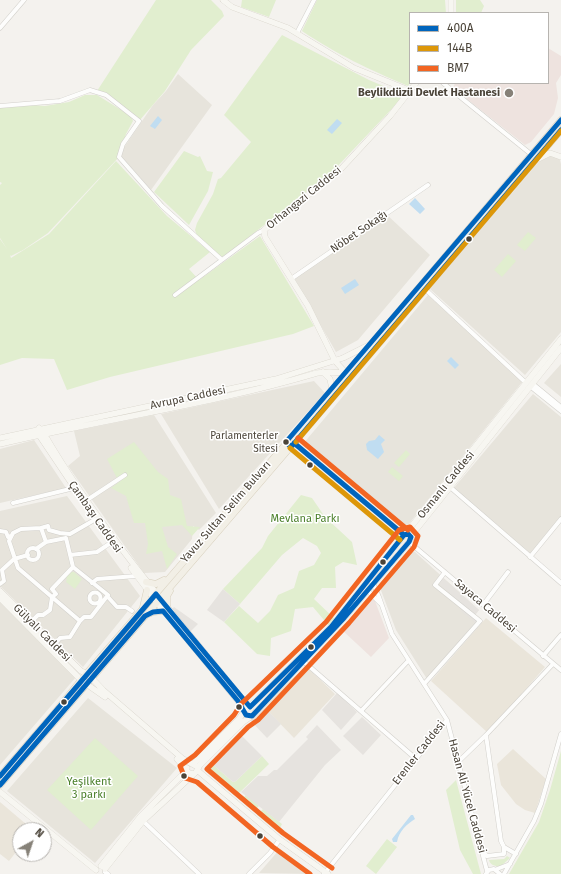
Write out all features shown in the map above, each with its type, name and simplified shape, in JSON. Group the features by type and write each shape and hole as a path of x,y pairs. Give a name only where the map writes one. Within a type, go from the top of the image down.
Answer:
{"main road":[{"path":"219,0 230,9 297,34"},
{"path":"223,0 232,7 276,22 354,68 410,92"},
{"path":"451,0 451,12"},
{"name":"Orhangazi Caddesi","path":"264,230 341,169 390,116 415,84"},
{"name":"Yavuz Sultan Selim Bulvarı","path":"290,443 332,389 348,375 372,343 561,120"},
{"name":"Yavuz Sultan Selim Bulvarı","path":"0,776 86,674 173,579 348,375 535,162 561,130"},
{"path":"535,162 547,154 561,156"},
{"path":"264,230 265,237 308,306 335,361 348,375"},
{"name":"Osmanlı Caddesi","path":"372,582 404,536 458,470 525,382 561,339"},
{"name":"Avrupa Caddesi","path":"0,438 40,432 300,373 352,355 372,343"},
{"name":"Osmanlı Caddesi","path":"250,707 331,627 409,541 450,487 561,348"},
{"path":"323,372 330,379 332,389"},
{"name":"Avrupa Caddesi","path":"0,444 40,432 56,431 232,395 323,372 348,375"},
{"path":"525,382 526,388 532,386"},
{"path":"52,446 56,431"},
{"name":"Çambaşı Caddesi","path":"40,432 52,446 87,500 156,598"},
{"name":"Çambaşı Caddesi","path":"40,432 74,488 136,576 147,590 156,598"},
{"path":"404,536 409,541"},
{"path":"146,582 159,584 173,579"},
{"path":"165,610 166,596 173,579"},
{"name":"Osmanlı Caddesi","path":"100,872 143,821 196,771 249,714 344,618 366,589"},
{"path":"147,590 143,613 165,610"},
{"name":"Gülyalı Caddesi","path":"0,591 81,671 183,759 192,764 196,771 189,773 187,769 113,703 81,680 0,598"},
{"path":"156,598 253,710 249,714 184,632"},
{"name":"Yavuz Sultan Selim Bulvarı","path":"0,785 92,679 143,613"},
{"name":"Osmanlı Caddesi","path":"100,872 140,817 192,764 249,714"},
{"path":"196,771 278,841 325,874"},
{"path":"0,792 100,872"},
{"path":"0,796 32,822"},
{"path":"52,838 91,871 100,872"}],"street":[{"path":"0,28 24,0"},
{"path":"297,34 314,0"},
{"path":"444,84 532,155"},
{"path":"0,106 60,101 90,90 106,95 139,121 123,144 119,157 162,206 222,260"},
{"name":"Nöbet Sokağı","path":"291,279 428,185"},
{"name":"Orhangazi Caddesi","path":"175,295 264,230"},
{"path":"425,289 525,382"},
{"path":"532,386 561,407"},
{"path":"532,386 561,411"},
{"path":"290,443 404,536"},
{"path":"87,500 125,475"},
{"name":"Osmanlı Caddesi","path":"450,487 561,583"},
{"path":"12,503 74,488"},
{"path":"80,621 18,568 9,541 11,536 21,529 41,528 48,526 49,530 70,534 96,519"},
{"path":"530,557 561,519"},
{"path":"41,528 46,542"},
{"path":"0,531 6,532 8,537 11,536"},
{"path":"28,555 30,549 36,549 46,542 66,538 73,567 101,592 108,595 108,598 118,606 126,607 132,611"},
{"name":"Sayaca Caddesi","path":"409,541 561,670"},
{"path":"70,555 97,552 112,542"},
{"path":"28,555 32,560 37,559 40,555 36,549"},
{"path":"0,584 4,580 2,570 14,559 28,555"},
{"path":"31,622 38,615 43,615 50,610 52,597 56,594 52,589 73,567"},
{"path":"424,684 480,620 435,584 445,572"},
{"path":"483,605 508,572"},
{"path":"92,583 97,579 136,576"},
{"path":"372,582 380,604"},
{"path":"366,589 380,604"},
{"path":"54,645 60,638 70,637 80,621 84,617 91,617 108,598"},
{"name":"Erenler Caddesi","path":"325,874 446,720 392,634 380,604"},
{"path":"543,656 561,634"},
{"path":"303,661 362,710 415,758"},
{"path":"362,710 408,661"},
{"path":"457,763 486,735 553,664"},
{"name":"Hasan Ali Yücel Caddesi","path":"446,720 487,873"},
{"path":"504,874 511,864 541,804 561,734"},
{"path":"480,847 484,854 491,857 504,854 504,847 499,835 486,735"},
{"path":"143,821 200,874"},
{"path":"249,874 270,853 278,841"},
{"path":"504,847 516,854"},
{"path":"487,873 491,869 496,870 511,864"},
{"path":"496,870 500,874"}],"shaded area":[{"name":"Beylikdüzü Devlet Hastanesi","path":"549,49 561,56 561,75 556,83 558,98 554,114 531,142 525,145 453,88 455,84 549,84"},
{"path":"178,74 212,105 151,190 121,156 123,149 153,105 166,91"},
{"path":"554,155 560,160 561,164 561,332 525,375 430,289 544,156"},
{"path":"385,213 430,255 358,340 336,352 294,279"},
{"name":"Parlamenterler Sitesi","path":"428,295 523,381 404,530 303,444"},
{"path":"561,364 561,397 544,383"},
{"path":"314,381 325,393 219,509 161,414"},
{"path":"533,394 561,417 561,519 530,557 453,489"},
{"path":"154,415 216,513 199,530 193,526 192,539 165,572 144,573 68,466 80,456 74,431"},
{"path":"34,440 66,488 0,503 0,449"},
{"path":"67,496 140,596 83,667 0,586 0,511"},
{"path":"408,550 415,552 479,610 475,615 476,622 427,679 396,630 379,585"},
{"path":"442,577 479,610 475,615 478,618 476,623 461,611 464,606 437,582"},
{"path":"223,589 240,604 224,622 207,610"},
{"path":"370,597 375,601 389,638 371,657 342,630"},
{"path":"0,602 76,677 0,765"},
{"path":"174,607 198,624 190,632 172,609"},
{"path":"486,618 545,667 488,733 431,681"},
{"path":"306,666 335,694 294,738 263,706"},
{"path":"337,693 357,712 341,730 322,710"},
{"path":"88,698 177,768 95,863 52,828 52,822 45,822 7,791"},
{"path":"263,706 281,724 267,738 249,719"},
{"path":"362,717 381,735 363,755 343,736"},
{"path":"317,725 341,750 325,765 279,822 241,792 258,776 267,776 274,770 277,770 308,739 306,737"},
{"path":"240,734 262,756 236,781 233,782 211,763"},
{"path":"513,749 546,779 535,813 525,810 516,804 501,785 497,764"},
{"path":"0,802 24,822 12,822 12,857 9,861 0,854"},
{"path":"279,850 311,874 259,873"}],"green space":[{"path":"156,0 211,0 222,11 224,16 191,50 165,91 139,121 97,91"},
{"path":"242,0 276,0 269,17 241,7"},
{"path":"317,0 445,0 446,12 409,12 409,84 408,86 354,61 302,31"},
{"path":"456,0 480,0 484,6 481,12 456,12"},
{"path":"282,35 369,80 405,95 334,170 225,256 221,257 197,236 195,230 197,223 213,194 218,179 221,178 251,142 224,115"},
{"path":"85,95 97,95 131,116 133,121 126,134 119,157 48,233 23,250 11,256 10,255 11,258 49,234 116,161 167,216 210,252 189,269 199,280 260,236 314,326 293,334 110,377 67,390 54,359 22,358 0,365 0,239 7,249 0,238 0,185 2,183 0,182 0,108 19,104 45,106 69,102"},
{"path":"184,151 198,157 200,156 207,171 213,172 208,191 189,225 154,192"},
{"path":"528,232 536,238 525,251 517,245"},
{"path":"508,254 516,261 502,277 494,270"},
{"path":"134,442 158,472 168,479 170,495 181,499 187,526 200,527 192,536 182,525 162,527 168,547 177,554 167,569 162,551 146,554 148,544 145,523 134,523 126,496 111,488 119,482 107,459"},
{"path":"406,450 410,454 399,467 394,463"},
{"path":"392,467 403,476 399,481 388,472"},
{"name":"Mevlana Parkı","path":"301,495 312,498 325,517 352,542 357,565 343,562 335,567 336,588 322,588 314,599 335,619 329,626 313,607 295,609 291,631 271,638 270,656 257,654 224,622 239,606 258,623 270,611 278,595 294,588 299,571 314,565 321,553 317,546 303,538 282,555 240,604 223,589 262,548 268,536"},
{"path":"70,572 74,572 82,579 75,589 66,582 67,579 64,577"},
{"name":"Yeşilkent 3 parkı","path":"95,738 138,776 91,830 47,790"},
{"path":"561,751 561,874 509,874 539,822"},
{"path":"262,756 269,764 237,795 234,795 206,769 211,763 233,782 236,781"},
{"path":"456,780 481,874 473,874 460,850 446,790"},
{"path":"246,795 259,806 254,811 241,800"},
{"path":"263,809 282,824 278,832 257,815"},
{"path":"387,839 397,847 376,874 366,866"},
{"path":"507,856 510,858 501,866 494,865 489,860 504,859"}],"water":[{"path":"158,116 162,120 155,129 150,126"},
{"path":"337,119 342,123 332,134 327,130"},
{"path":"415,198 425,209 420,214 409,204"},
{"path":"355,279 359,285 345,294 341,288"},
{"path":"451,357 459,365 455,369 447,361"},
{"path":"379,435 385,440 381,444 384,452 378,459 367,450 366,444 369,441 375,440"},
{"path":"411,815 413,815 415,819 404,828 397,842 393,842 392,839"}],"transit line":[{"name":"400A","path":"561,120 286,442 291,447 561,130"},
{"name":"144B","path":"296,442 561,131"},
{"name":"BM7","path":"298,438 408,530"},
{"name":"400A","path":"294,443 404,535"},
{"name":"144B","path":"290,448 400,540"},
{"name":"BM7","path":"310,874 273,847 197,782 185,778 180,766 195,755 234,715 241,704 326,622 399,530 410,527 418,536 414,547 349,623 258,720 248,727 207,769 283,833 332,868"},
{"name":"400A","path":"0,776 156,594 250,707 331,627 404,535 408,534 411,537 409,542 344,618 252,716 246,715 238,701 163,611 153,612 145,616 0,785"}],"place":[{"name":"Beylikdüzü Devlet Hastanesi","path":"509,93"},
{"name":"Parlamenterler Sitesi","path":"286,442"}]}
